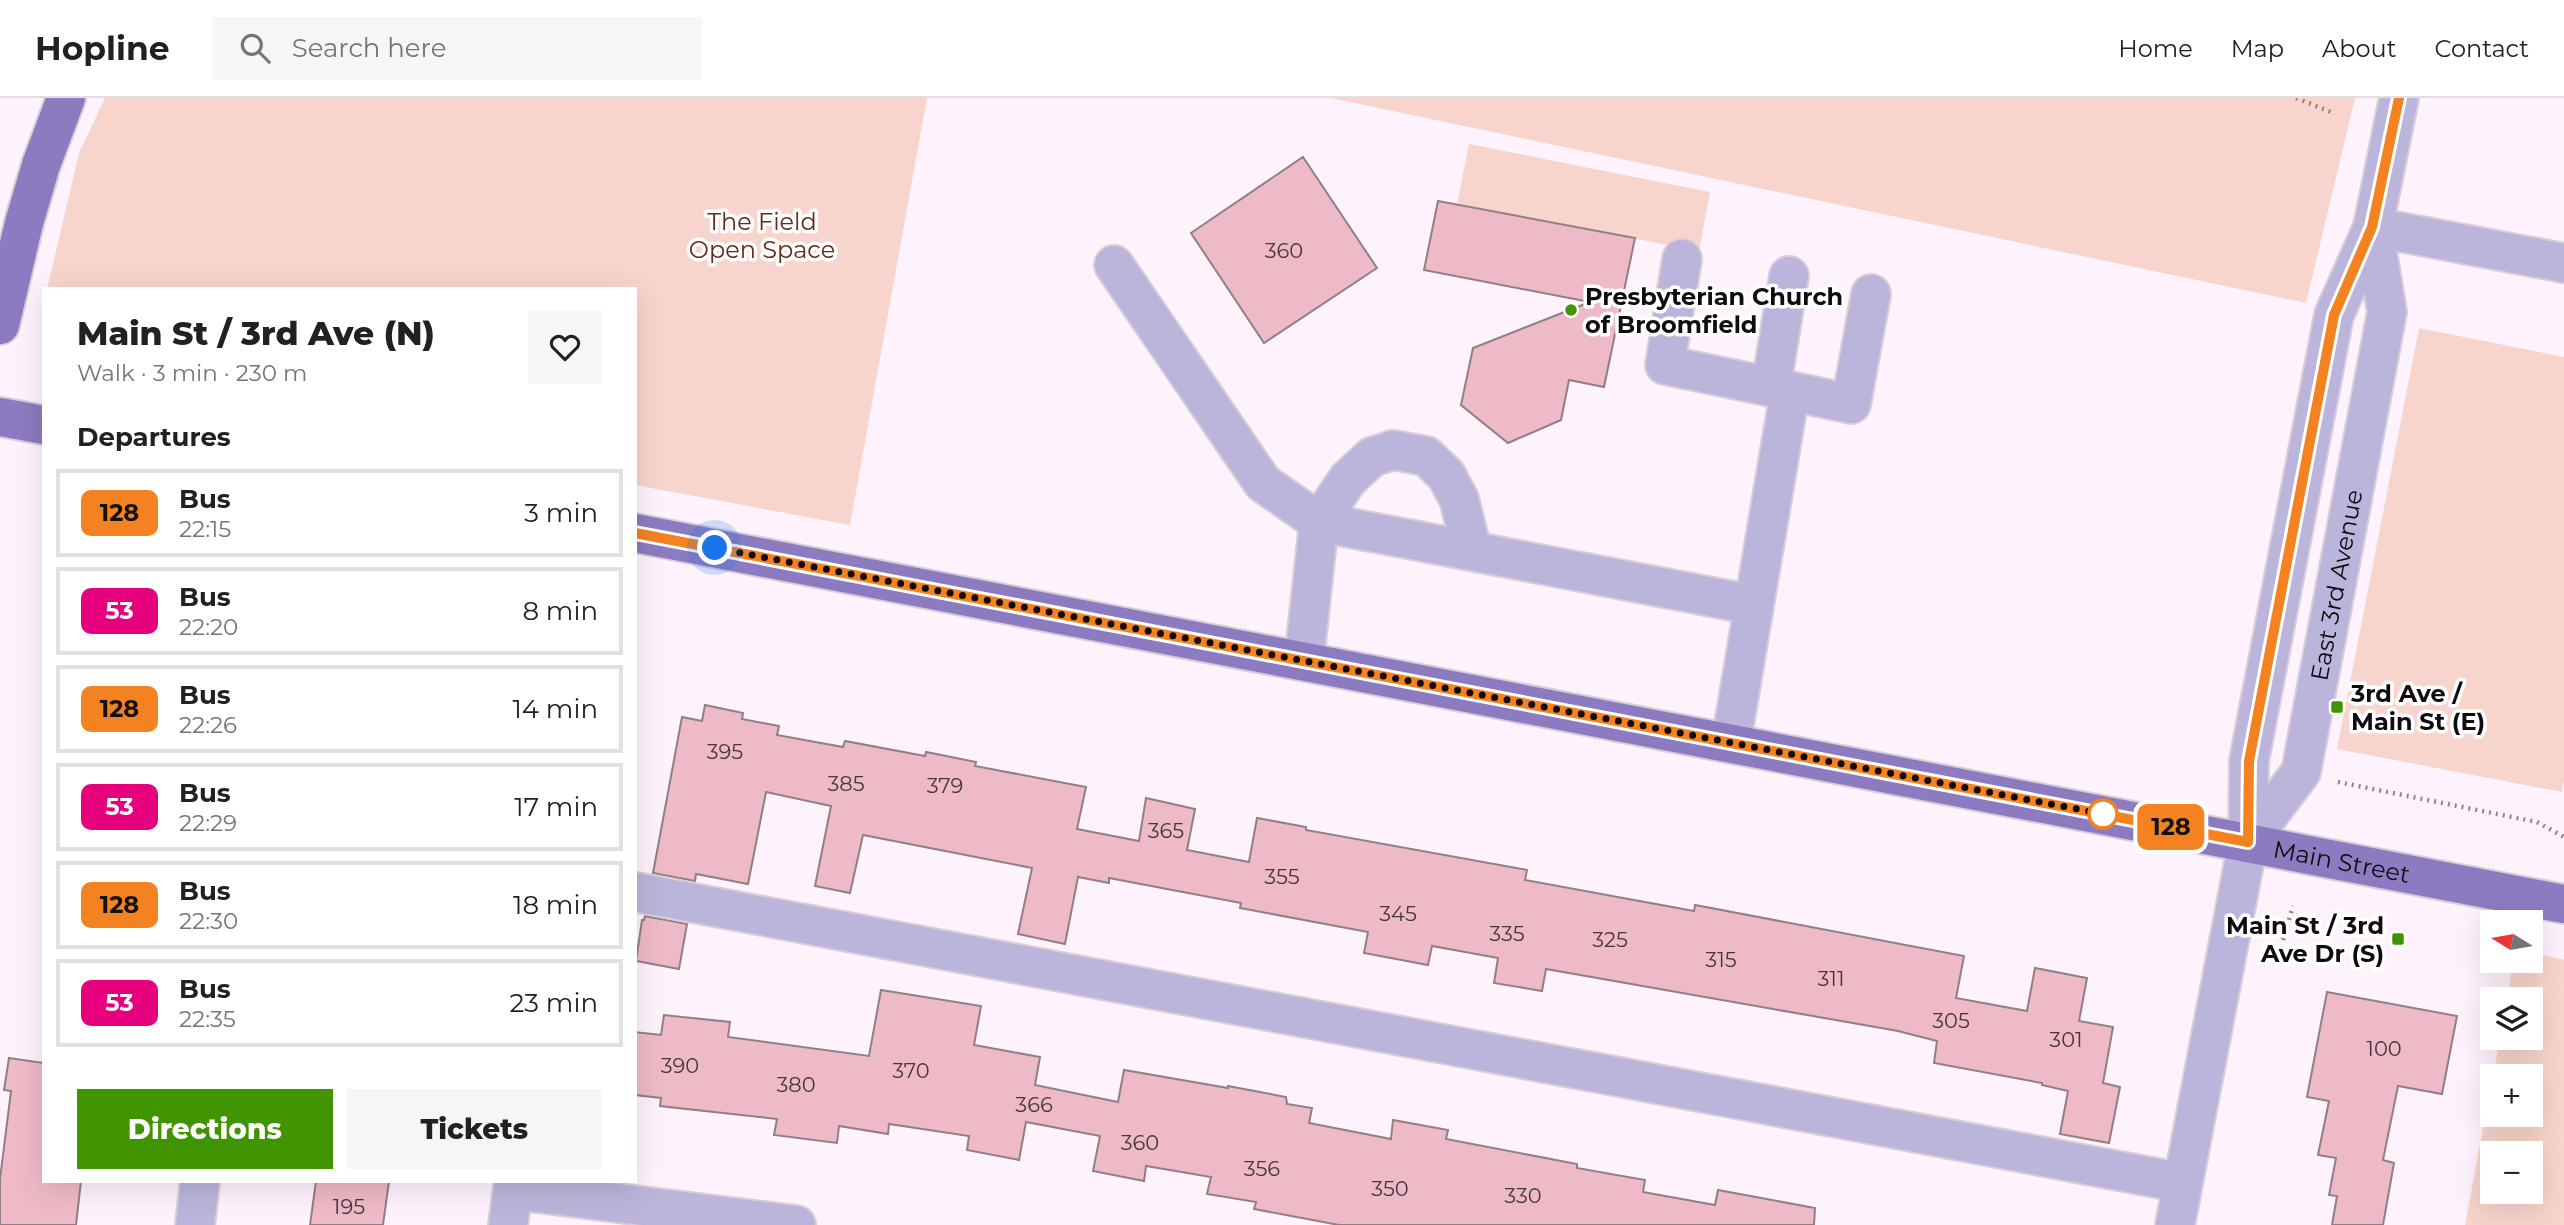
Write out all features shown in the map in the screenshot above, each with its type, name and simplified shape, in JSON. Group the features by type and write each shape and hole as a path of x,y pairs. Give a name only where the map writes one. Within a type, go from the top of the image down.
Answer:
{"main road":[{"path":"0,325 23,223 66,98"},
{"path":"0,417 42,425"},
{"name":"Main Street","path":"637,533 2564,904"}],"street":[{"name":"East 3rd Avenue","path":"2248,842 2249,761 2334,315 2372,227 2399,98"},
{"name":"East 3rd Avenue","path":"2248,842 2301,772 2387,312 2372,227"},
{"path":"2372,227 2564,263"},
{"path":"1682,259 1665,365 1851,404 1871,294"},
{"path":"1114,265 1263,483 1319,522 1754,605"},
{"path":"1731,743 1754,605 1781,389 1789,276"},
{"path":"1304,661 1319,522 1348,479 1372,457 1393,450 1426,456 1446,475 1459,499 1472,551"},
{"path":"2175,1225 2248,842"},
{"path":"637,892 2183,1183"},
{"path":"195,1225 200,1183"},
{"path":"512,1199 796,1225"}],"path":[{"path":"2296,98 2331,111"},
{"path":"2330,780 2537,822 2564,837"},
{"path":"2283,940 2293,906"}],"green space":[{"name":"The Field Open Space","path":"105,98 927,98 850,525 637,485 637,287 47,287 79,153"},
{"path":"1331,98 2355,98 2306,303"},
{"path":"1469,144 1710,192 1699,251 1457,204"},
{"path":"2419,328 2564,357 2562,792 2337,749"},
{"path":"2543,955 2564,960 2564,1225 2465,1225 2480,1144 2480,1204 2543,1204 2543,1141 2481,1141 2483,1127 2543,1127 2543,1064 2495,1064 2498,1050 2543,1050 2543,987 2509,987 2511,973 2543,973"}],"building":[{"path":"1303,157 1377,268 1264,343 1191,233"},
{"name":"Presbyterian Church of Broomfield","path":"1438,201 1635,238 1604,387 1569,380 1561,420 1508,443 1461,405 1473,348 1590,302 1424,270"},
{"path":"705,705 743,713 742,719 779,726 777,735 843,747 845,741 925,756 926,752 976,762 975,766 1086,787 1077,829 1139,841 1146,798 1195,809 1187,850 1249,862 1257,818 1306,827 1306,830 1527,870 1525,880 1694,911 1695,905 1964,956 1956,998 2027,1011 2035,968 2087,978 2079,1021 2113,1027 2103,1083 2120,1087 2109,1143 2060,1134 2068,1091 2042,1083 1934,1063 1937,1041 1898,1031 1546,969 1542,991 1494,983 1498,958 1432,946 1428,965 1364,953 1368,932 1240,908 1241,903 1109,878 1109,883 1078,877 1065,944 1018,934 1032,868 863,835 850,893 815,886 831,806 766,792 748,884 696,874 695,881 653,873 682,717 702,721"},
{"path":"645,916 687,924 679,969 637,961"},
{"path":"881,990 981,1006 974,1045 1040,1057 1035,1085 1118,1102 1124,1070 1228,1086 1286,1097 1287,1104 1312,1108 1309,1123 1391,1139 1393,1120 1448,1130 1446,1139 1645,1180 1643,1192 1715,1205 1718,1190 1815,1208 1814,1225 1339,1225 1254,1209 1256,1202 1207,1194 1211,1177 1146,1166 1144,1181 1093,1171 1100,1136 1026,1122 1019,1160 967,1150 969,1136 889,1124 888,1134 839,1126 837,1143 774,1135 777,1119 660,1106 661,1098 637,1095 637,1032 661,1035 664,1015 730,1022 728,1037 869,1056"},
{"path":"2327,992 2457,1016 2442,1094 2398,1086 2383,1160 2394,1163 2383,1225 2332,1225 2337,1196 2329,1195 2336,1158 2318,1155 2329,1101 2307,1097"},
{"path":"9,1058 42,1063 42,1183 81,1183 76,1225 0,1225 0,1179 11,1091 4,1090"},
{"path":"316,1183 389,1183 383,1225 310,1225"}],"bus line":[{"name":"128","path":"637,533 2248,842 2249,761 2334,315 2372,227 2399,98"}],"place":[{"name":"Presbyterian Church of Broomfield","path":"1571,310"},
{"name":"3rd Ave / Main St (E)","path":"2337,707"},
{"name":"Main St / 3rd Ave Dr (S)","path":"2398,939"}],"route":[{"path":"715,548 2103,814"}]}
